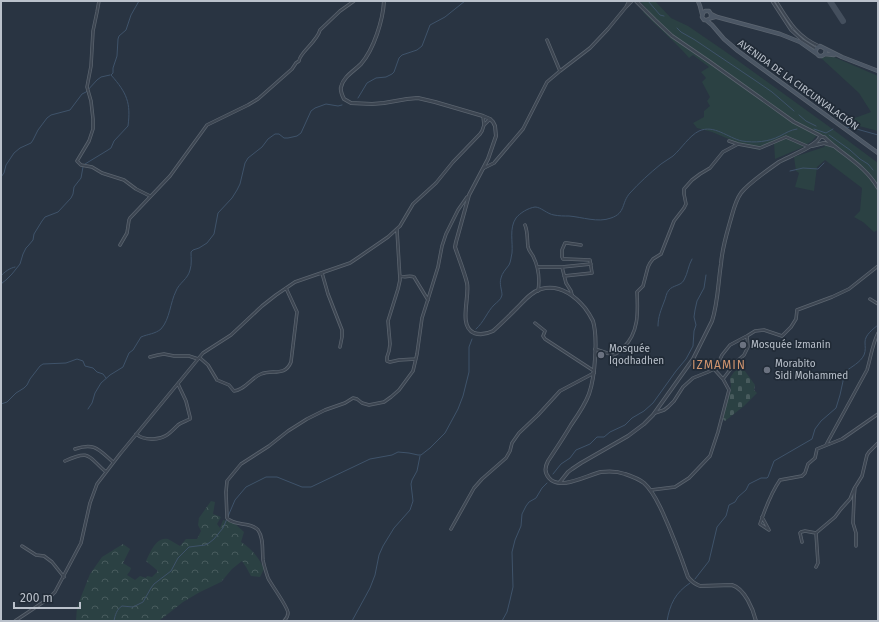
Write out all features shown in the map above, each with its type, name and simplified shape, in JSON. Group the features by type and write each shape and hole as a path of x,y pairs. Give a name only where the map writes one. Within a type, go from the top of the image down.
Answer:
{"main road":[{"path":"698,1 702,18 706,20 710,17 717,17 773,31 816,50 822,47"},
{"path":"700,6 707,11 712,25"},
{"path":"702,14 707,11"},
{"name":"AVENIDA DE LA CIRCUNVALACIÓN","path":"706,20 738,51 878,153"},
{"path":"822,47 826,50 825,54"},
{"path":"822,47 878,71"},
{"path":"810,48 813,52 821,56 825,54 841,56"},
{"path":"816,50 817,54"}],"street":[{"path":"99,1 93,30 91,66 87,90 91,101 93,123 90,137 77,161 102,173 124,180 136,189 150,196"},
{"path":"120,245 127,233 130,218 170,176 207,125 248,106 258,99 292,69 299,61 299,57 312,43 320,30 340,11 354,1"},
{"path":"284,621 287,616 287,611 265,571 259,532 251,525 232,522 228,519 226,492 227,481 246,461 307,419 325,410 345,404 353,398 369,405 386,401 405,383 413,371 422,318 438,267 446,234 458,210 469,195 483,169 496,136 495,126 490,119 435,102 418,98 372,104 351,103 344,99 341,92 343,82 361,64 370,49 380,24 384,1"},
{"path":"626,7 629,1"},
{"path":"483,169 494,163 523,129 547,82 590,48 632,1"},
{"path":"636,1 672,36 776,109 809,130 823,143"},
{"path":"772,1 796,31 813,43 822,47"},
{"path":"776,1 785,22 793,32 816,50"},
{"path":"547,40 560,71"},
{"path":"15,621 52,596 58,588 81,543 90,503 95,489 113,462 199,358 207,350 231,335 262,306 286,288 299,280 359,258 388,237 400,226 413,204 436,183 453,162 480,134 484,125 483,116"},
{"path":"484,125 490,119"},
{"path":"729,141 760,148 786,137 810,147"},
{"path":"810,147 820,139 824,137 826,138 863,169 878,188"},
{"path":"823,143 826,141 826,138"},
{"path":"560,483 568,472 628,436 644,424 654,413 693,359 712,321 716,307 724,246 733,211 741,193 774,166 810,147 823,143 830,144 838,149"},
{"path":"595,348 613,355 620,351 630,340 634,333 637,317 637,292 643,286 648,265 653,259 661,254 674,221 686,204 684,189 692,180 710,168 723,152 738,144"},
{"path":"469,195 456,242 456,247 467,283 466,314 469,329 477,334 493,331 529,296 546,288 556,288 572,295 582,304 592,318 595,348 594,372 590,392 584,405 545,467 547,476 551,480 560,483 570,482 601,472 612,471 624,474 642,482 653,494 672,532 688,576 691,580 700,586 736,586 744,593 754,612 756,621"},
{"path":"525,225 528,248 533,256 536,267 539,284 538,291"},
{"path":"396,230 400,276 398,289 388,321 390,344 389,353 386,358 388,362 416,359"},
{"path":"564,276 592,273 590,260 563,259 562,257 562,250 565,243 581,245"},
{"path":"536,267 562,267 591,264"},
{"path":"654,413 668,407 683,387 693,378 714,369 730,345 748,336 754,331 764,330 782,336 796,320 797,310 849,289 878,266"},
{"path":"562,267 567,285 572,295"},
{"path":"322,272 328,294 342,330 340,347"},
{"path":"400,276 414,277 428,300"},
{"path":"150,357 164,354 199,358 208,365 217,380 229,386 234,391 242,388 259,374 278,372 287,369 291,362 296,312 286,288"},
{"path":"870,299 878,304"},
{"path":"535,323 545,331 543,336 545,339 594,372"},
{"path":"826,445 867,370 874,341 878,333"},
{"path":"723,378 744,355 748,347 748,336"},
{"path":"650,490 675,487 689,478 710,456 717,438 729,390 723,378 714,369"},
{"path":"451,529 474,488 506,458 512,443 519,434 560,391 594,372"},
{"path":"136,434 143,438 160,439 190,419 186,401 178,384"},
{"path":"762,517 769,530 760,524 762,517 768,503 780,480 802,476 805,473 808,464 815,458 817,449 842,439 878,414"},
{"path":"816,533 835,517 840,509 850,499 855,486 862,476 867,455 878,443"},
{"path":"75,448 90,446 96,448 113,462"},
{"path":"65,461 79,456 87,456 92,458 106,472"},
{"path":"855,486 853,523 856,533 856,546"},
{"path":"802,542 801,532 805,531 816,533"},
{"path":"816,533 818,563 816,567"},
{"path":"22,546 36,556 43,555 52,562 64,578"}],"green space":[{"path":"640,1 655,1 671,18 688,26 726,52 878,163 878,230 874,232 863,222 854,217 860,211 862,188 825,160 817,167 814,191 795,187 799,173 796,171 794,157 824,147 830,140 819,133 812,141 801,148 775,159 774,143 759,150 735,146 731,140 712,132 697,128 693,123 704,117 704,111 710,106 707,101 710,97 702,82 706,78 701,72 709,67 693,55 689,58 643,12 647,9"},
{"path":"828,56 834,57 878,76 878,131 844,122 871,112 859,93 821,58"},
{"path":"742,367 755,385 754,390 757,393 744,406 725,421 723,419 731,386 730,378 734,372"},
{"path":"211,501 215,502 213,514 221,517 217,524 220,528 223,520 233,522 244,532 241,542 255,554 264,569 260,577 251,576 242,561 232,569 221,582 183,602 159,621 76,621 77,607 90,574 102,557 123,544 130,549 123,563 131,568 127,575 135,580 140,576 146,578 147,576 152,577 158,571 146,561 154,546 160,540 164,539 168,539 180,546 186,539 197,539 201,531 198,525 199,518"}],"waterway":[{"path":"85,164 111,148 114,141 128,126 129,111 127,99 121,87 111,75 113,73 117,56 119,36 126,30 131,15 139,1"},
{"path":"358,98 367,83 376,78 386,77 392,74 399,58 402,55 417,50 422,46 430,25 445,17 465,1"},
{"path":"648,1 660,15 664,16"},
{"path":"677,28 772,92 794,111"},
{"path":"1,177 4,173 6,165 14,153 20,148 31,143 47,118 51,115 70,110 82,94 86,92 97,80 101,77 110,75"},
{"path":"88,409 101,383 123,367 129,353 133,350 141,337 156,332 164,325 176,291 189,273 191,266 191,252 207,243 214,234 218,213 232,198 237,190 245,163 248,158 275,134 279,134 284,138 297,136 301,133 311,111 315,108 326,104 338,106 342,105"},
{"path":"799,115 806,121 816,126"},
{"path":"845,127 878,135"},
{"path":"476,329 500,300 502,295 500,282 501,278 510,264 512,253 514,222 516,218 524,211 535,207 556,215 595,220 611,218 616,216 621,211 630,193 649,174 673,156 695,133 699,131 705,129 716,130 742,141 757,142 771,140 797,129"},
{"path":"814,129 826,133 833,129"},
{"path":"829,135 868,164 873,170"},
{"path":"790,171 803,168 818,169 824,163"},
{"path":"1,285 20,264 26,248 33,240 34,234 45,217 58,212 71,198 74,187 81,178 83,167"},
{"path":"658,326 660,314 667,293 671,288 683,282 692,259"},
{"path":"1,276 7,270 15,267"},
{"path":"553,474 561,464 570,458 576,450 590,444 597,437 604,437 610,432 625,425 653,403 686,359 693,346 696,325 694,317 695,310 697,301 704,288 706,275"},
{"path":"695,579 709,561 717,527 726,516 729,505 735,502 746,490 749,484 761,478 767,478 774,461 812,439 815,429 821,421 836,408 845,372 862,358 865,352 865,339 878,325"},
{"path":"114,621 116,612 122,606 133,607 143,602 154,584 171,571 178,558 189,547 205,545 214,539 223,528 235,500 246,487 266,477 277,477 302,487 311,487 370,459 392,455 398,452 421,455 430,448 445,433 458,409 469,372 469,347 472,339"},
{"path":"1,404 7,402 16,393 24,388 43,364 66,363 77,359 83,361 85,366 93,368 97,372 103,374 106,378"},
{"path":"352,621 370,588 383,546 394,528 410,510 413,501 411,484 417,471 420,456"},
{"path":"502,621 507,612 513,587 512,552 521,526 522,514 529,502 536,498 547,483"},
{"path":"667,621 674,599 680,591 690,583"}],"taxiway":[{"path":"830,1 843,21"}],"place":[{"name":"Mosquée Izmanin","path":"743,345"},
{"name":"Mosquée Iqodhadhen","path":"601,355"},
{"name":"Morabito Sidi Mohammed","path":"767,370"}],"district":[{"name":"IZMAMIN","path":"719,365"}]}
